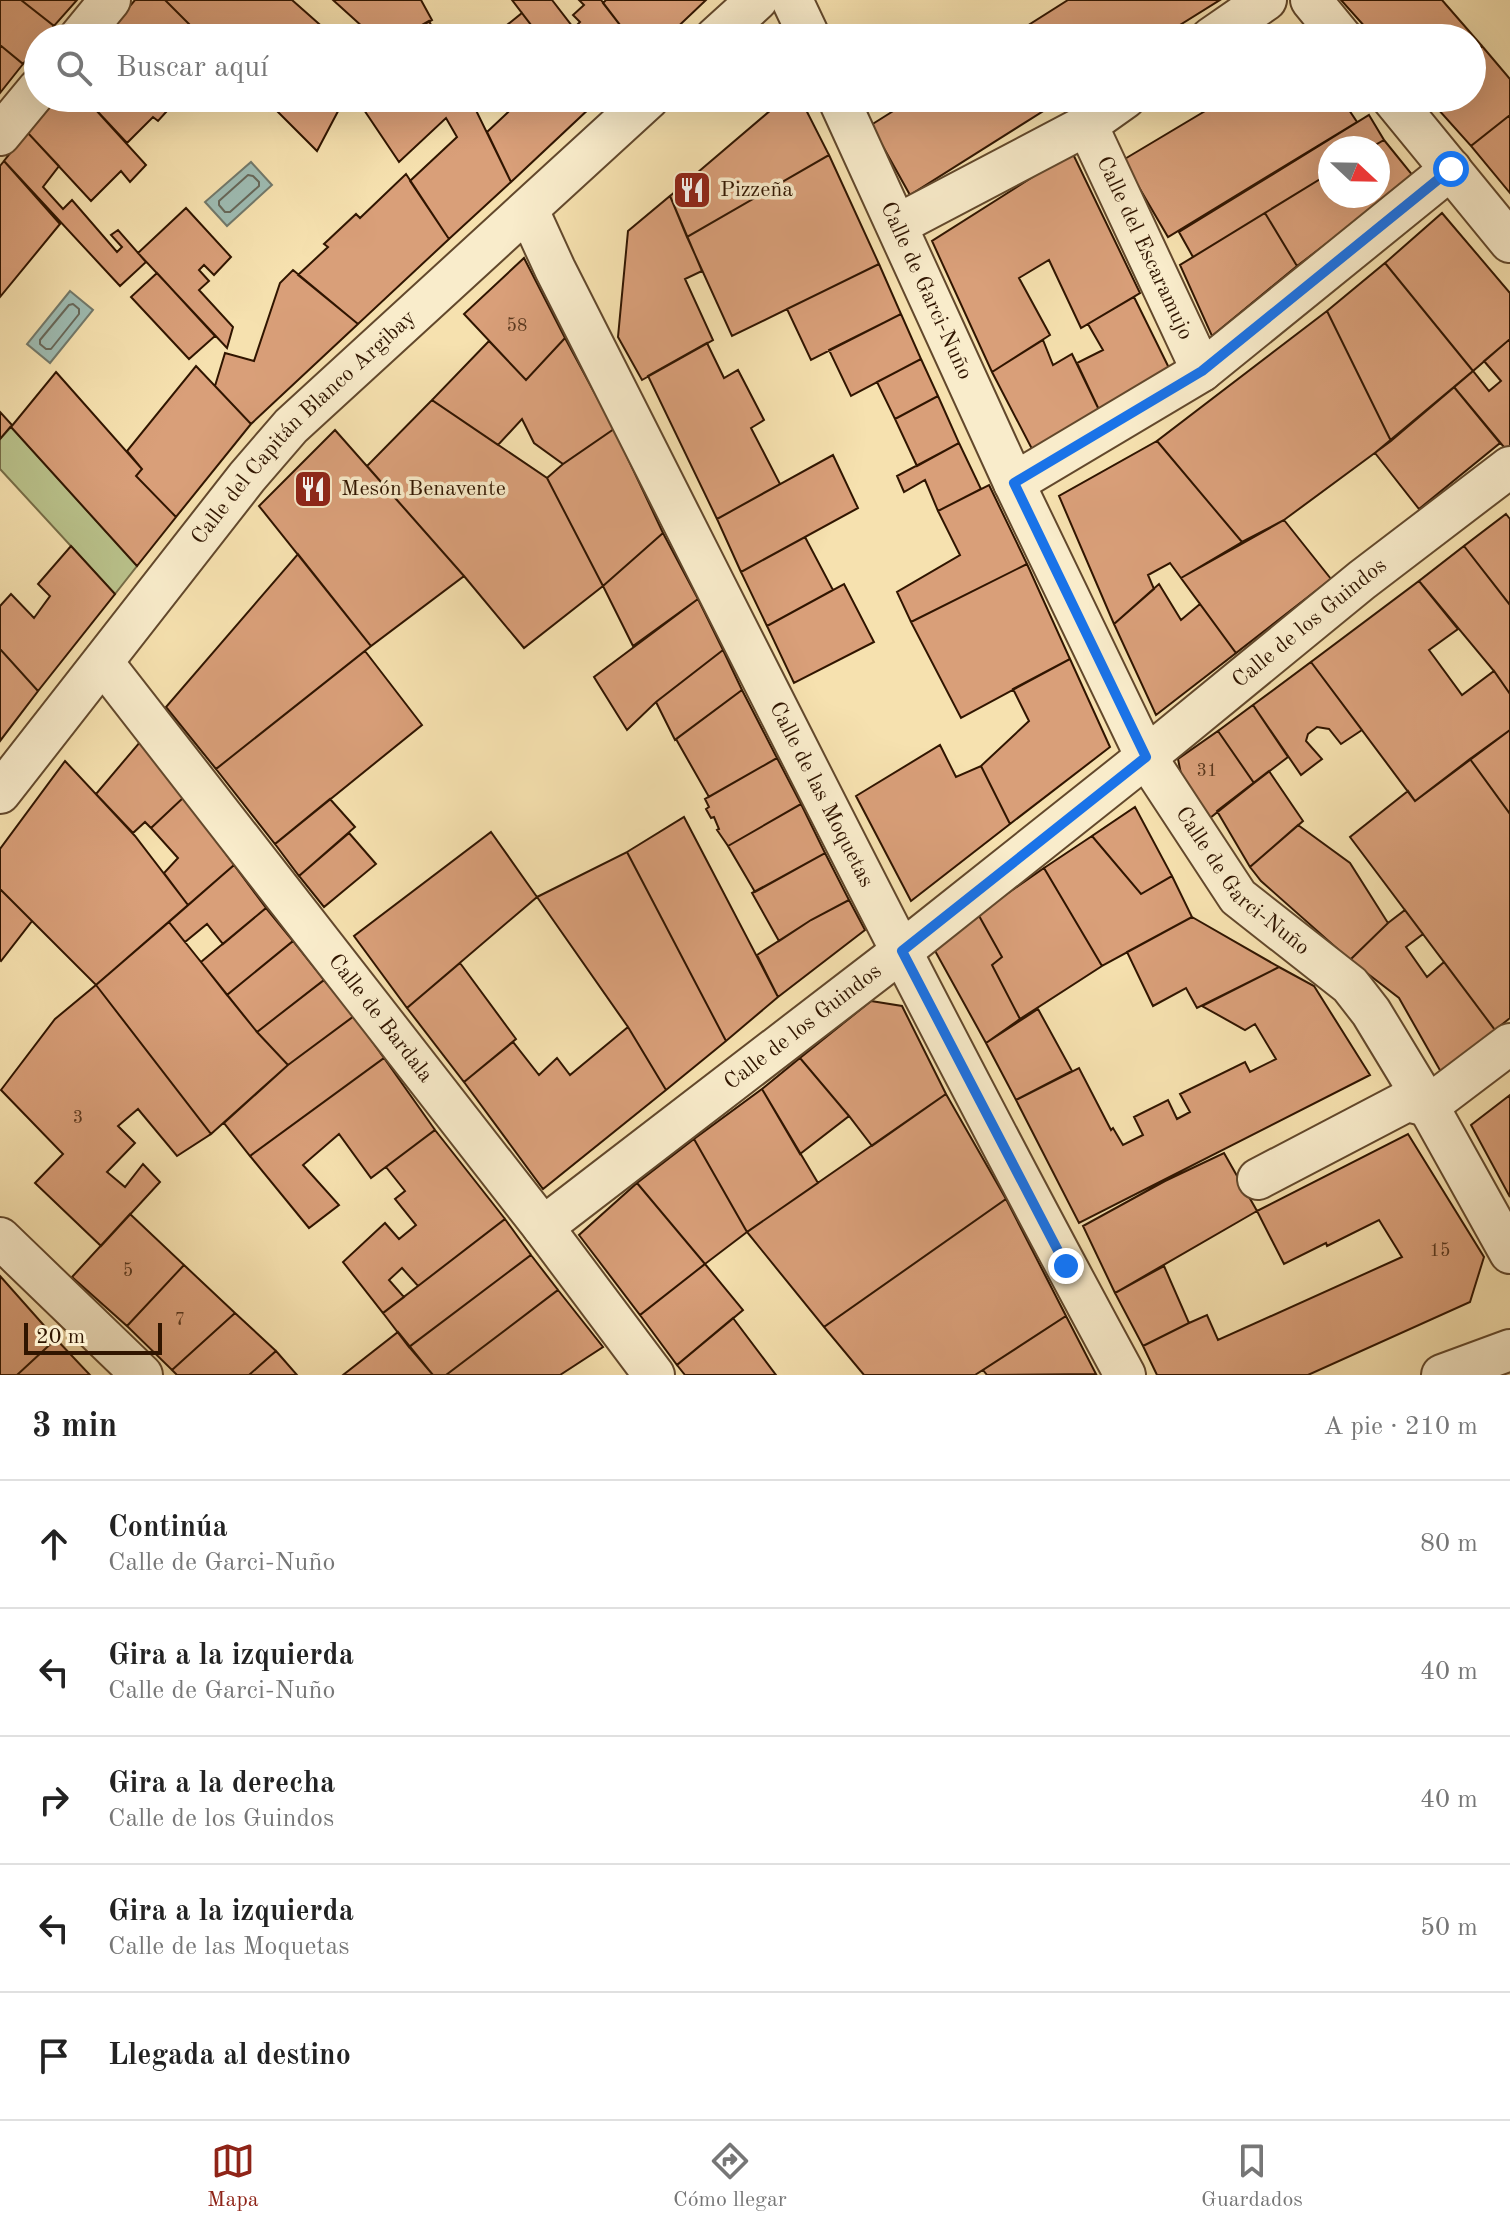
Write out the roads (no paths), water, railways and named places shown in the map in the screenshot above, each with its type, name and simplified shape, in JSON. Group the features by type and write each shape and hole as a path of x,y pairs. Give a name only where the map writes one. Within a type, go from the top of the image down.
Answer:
{"street":[{"path":"90,24 110,0"},
{"path":"730,24 757,0"},
{"path":"792,0 803,24"},
{"path":"1231,24 1266,0"},
{"path":"1311,0 1331,24"},
{"path":"0,135 24,106"},
{"name":"Calle del Capitán Blanco Argibay","path":"0,793 247,477 291,426 634,112"},
{"name":"Calle de Garci-Nuño","path":"845,112 1014,483 1146,757 1238,897 1350,985 1371,1012 1428,1106 1510,1253"},
{"path":"897,225 1087,125 1105,112"},
{"path":"1404,112 1510,242"},
{"name":"Calle del Escaramujo","path":"1087,125 1202,371"},
{"path":"1014,483 1202,371 1451,169"},
{"name":"Calle de las Moquetas","path":"528,210 555,269 902,951 1125,1375"},
{"name":"Calle de los Guindos","path":"543,1227 902,951 1362,580 1510,467"},
{"name":"Calle de Bardala","path":"102,665 543,1227 654,1375"},
{"path":"1258,1179 1407,1101 1428,1106 1510,1044"},
{"path":"0,1238 142,1375"},
{"path":"1444,1375 1510,1350"}],"water":[{"path":"251,162 272,185 227,226 205,202"},
{"path":"70,291 93,310 50,363 27,344"}],"place":[{"name":"Pizzeña","path":"692,190"},
{"name":"Mesón Benavente","path":"313,489"}]}
